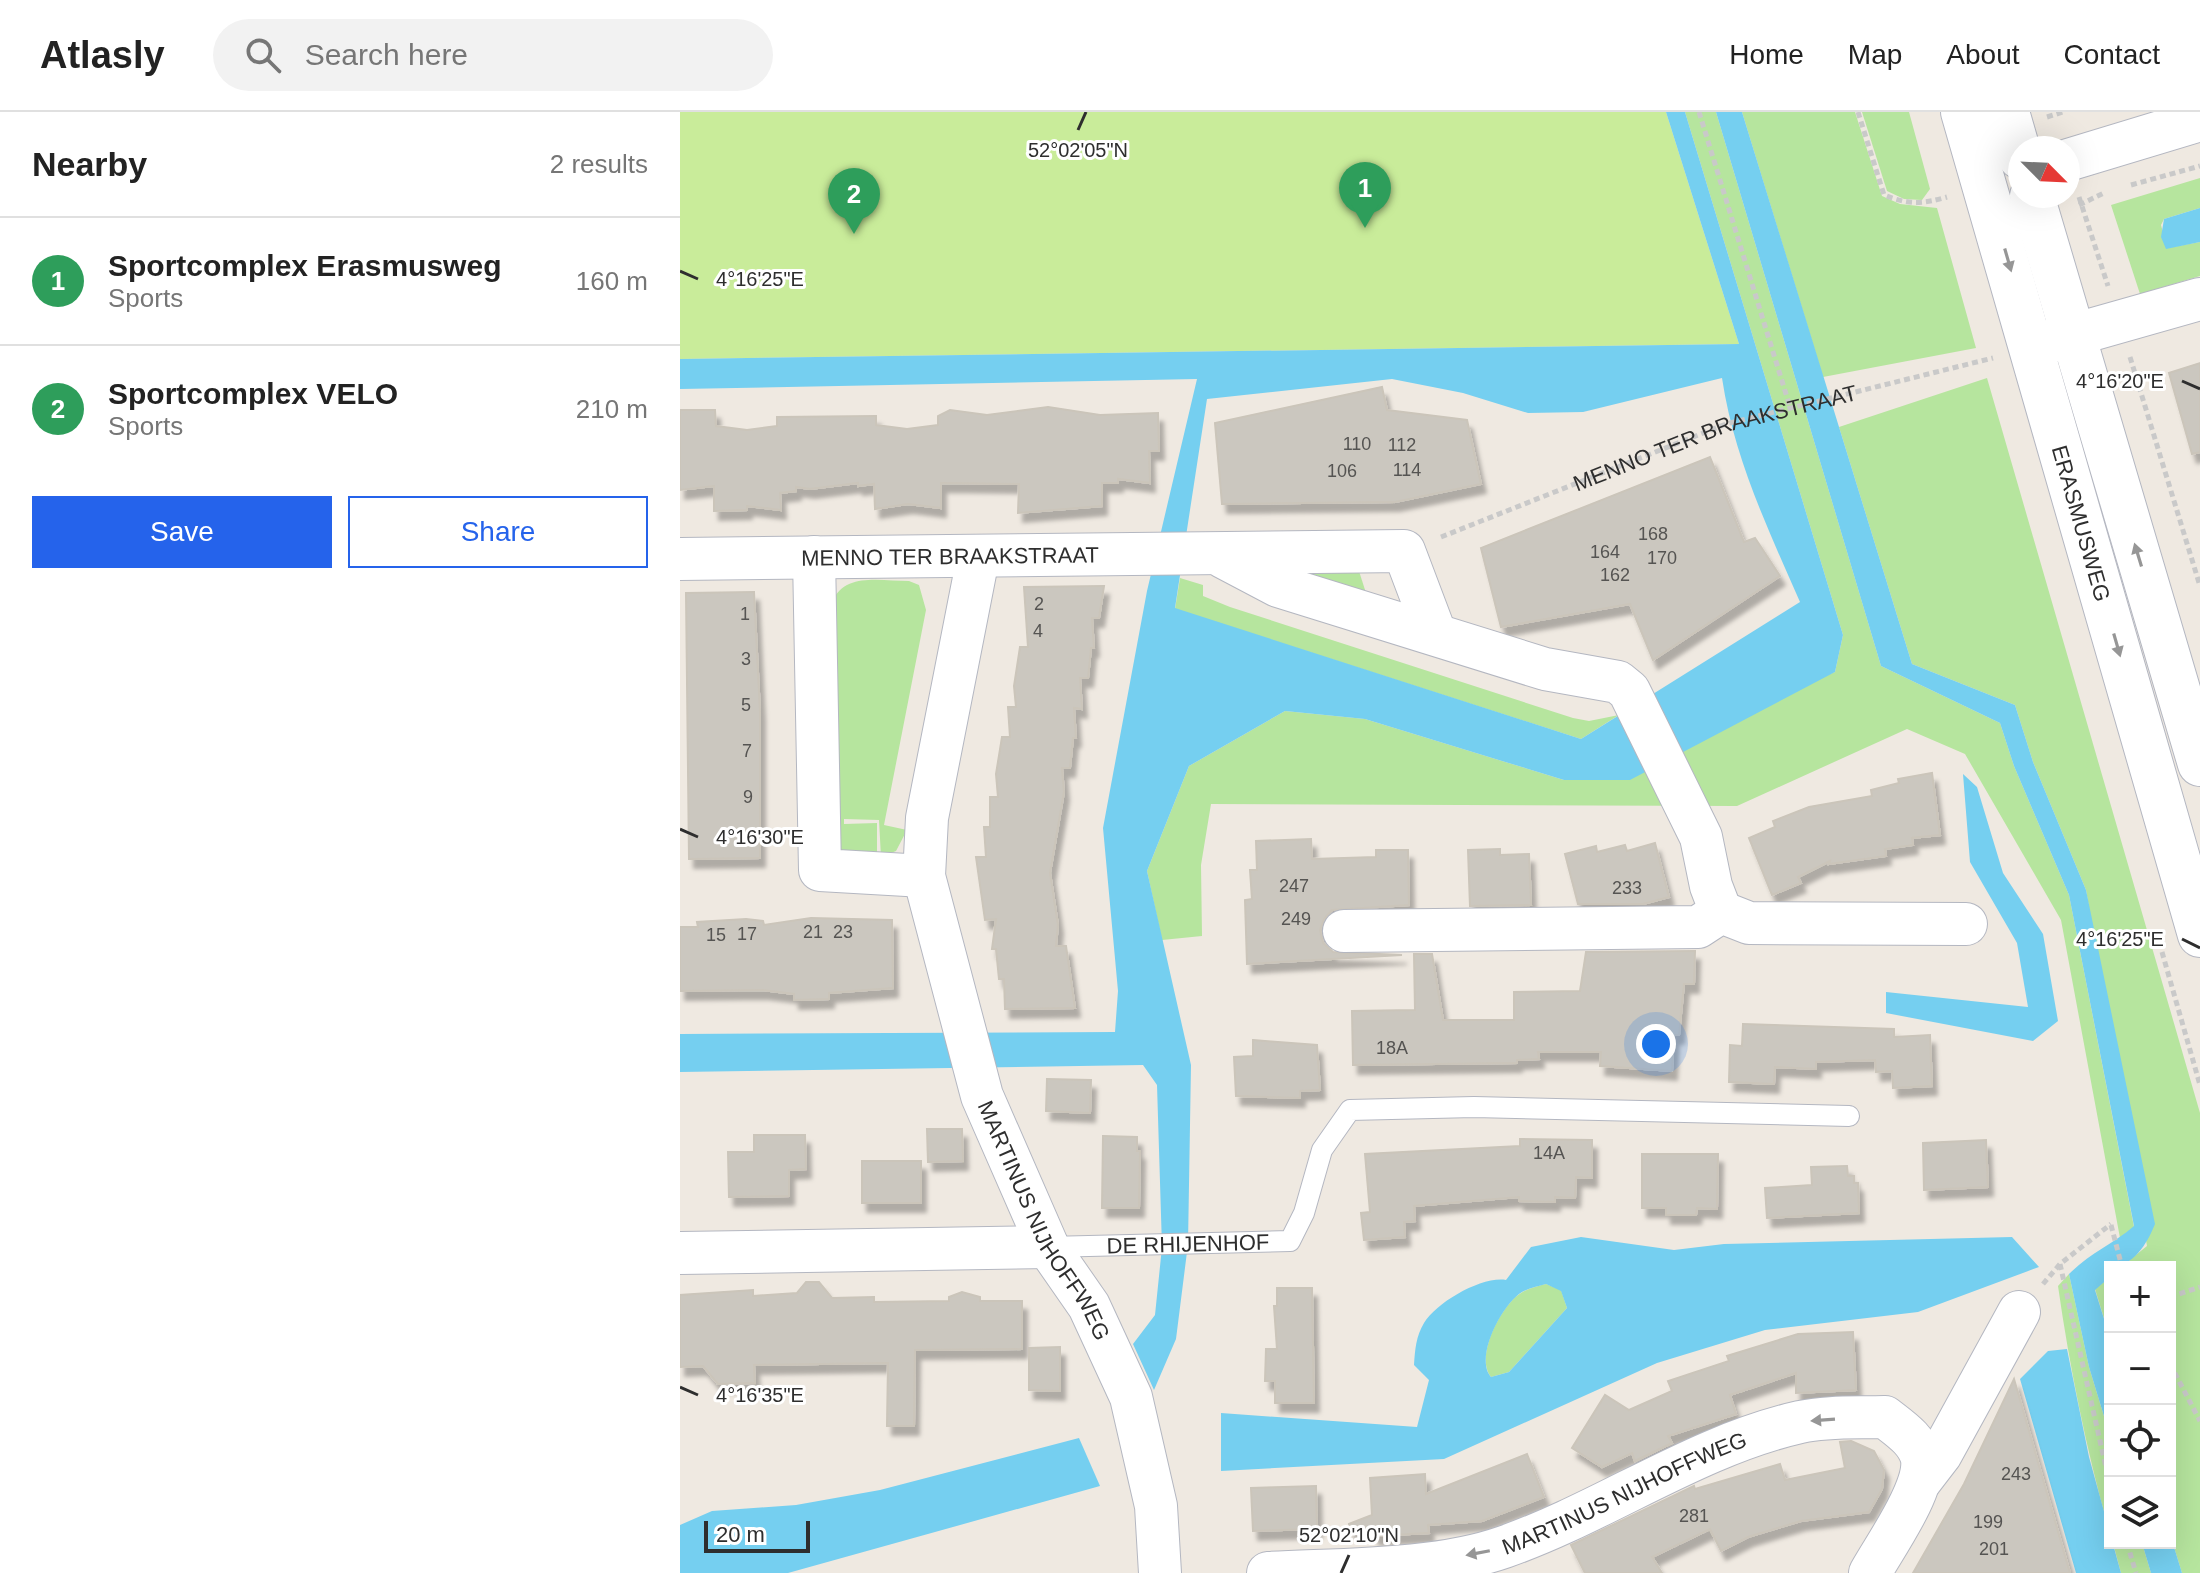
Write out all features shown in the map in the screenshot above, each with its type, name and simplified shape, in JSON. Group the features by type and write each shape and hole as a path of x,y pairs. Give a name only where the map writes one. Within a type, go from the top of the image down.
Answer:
{"main road":[{"name":"ERASMUSWEG","path":"1963,112 2003,180 2052,341 2200,764"},
{"path":"2007,112 2014,136"},
{"name":"ERASMUSWEG","path":"2034,208 2052,341 2200,935"}],"street":[{"path":"2080,157 2200,120"},
{"path":"2052,341 2200,299"},
{"path":"1404,551 1435,633"},
{"name":"MENNO TER BRAAKSTRAAT","path":"680,559 1404,551"},
{"name":"MENNO TER BRAAKSTRAAT","path":"1211,555 1278,586 1545,669 1618,682 1629,691 1701,837 1711,886 1721,912"},
{"path":"814,557 820,870 924,876"},
{"name":"MARTINUS NIJHOFFWEG","path":"978,558 927,818 924,876 956,1007 982,1096 1048,1247 1089,1306 1131,1397 1156,1506 1160,1573"},
{"path":"1344,931 1698,927 1721,912 1749,923 1966,924"},
{"name":"DE RHIJENHOF","path":"680,1253 1048,1247"},
{"path":"1870,1573 1921,1480 1941,1454 2019,1312"},
{"name":"MARTINUS NIJHOFFWEG","path":"1268,1573 1419,1564 1499,1549 1549,1530 1723,1447 1802,1421 1963,1409"},
{"path":"1885,1417 1915,1444 1922,1459 1921,1480"}],"lane":[{"name":"DE RHIJENHOF","path":"1048,1247 1290,1241 1304,1213 1322,1150 1350,1110 1474,1107 1849,1116"}],"path":[{"path":"1699,112 1790,407"},
{"path":"1858,112 1884,195 1902,203 1922,204 2003,180"},
{"path":"2081,204 2106,192 2200,166"},
{"path":"2080,200 2200,586"},
{"name":"MENNO TER BRAAKSTRAAT","path":"1404,551 1726,424 2052,341"},
{"path":"2108,1477 2060,1264 2111,1224 2120,1261"},
{"path":"2176,1295 2200,1287"},
{"path":"2176,1375 2200,1421"},
{"path":"2129,1549 2136,1573"}],"green space":[{"path":"680,112 1666,112 1739,344 680,359"},
{"path":"1685,112 1716,112 1881,666 2000,723 2014,766 2069,895 2134,1227 2120,1238 2061,920 1965,754 1907,729 1737,806 1211,804 1201,865 1202,936 1162,940 1147,871 1189,766 1285,711 1365,719 1564,780 1835,672 1843,635"},
{"path":"1742,112 1855,112 1882,196 1900,204 1937,208 1976,348 1823,377"},
{"path":"1862,112 1909,112 1930,189 1922,200 1904,199 1887,191"},
{"path":"2200,178 2200,208 2164,219 2161,225 2167,248 2200,242 2200,276 2140,294 2111,205"},
{"path":"1987,378 2200,1113 2200,1573 2182,1573 2175,1549 2176,1261 2128,1261 2147,1246 2086,890 2033,762 2015,705 1912,664 1839,427"},
{"path":"1358,568 1366,593 1286,571"},
{"path":"1180,578 1203,585 1203,596 1230,607 1573,718 1589,721 1619,715 1581,739 1175,609"},
{"path":"909,581 919,585 926,610 884,825 907,830 896,851 881,857 879,820 844,819 844,824 877,823 877,857 834,851 833,601 838,592 855,582"},
{"path":"2069,1274 2089,1367 2104,1416 2104,1510 2074,1380 2058,1286"},
{"path":"2104,1282 2104,1318 2095,1289"},
{"path":"1546,1284 1561,1290 1567,1308 1509,1372 1491,1377 1486,1357 1492,1332 1499,1319 1521,1293"},
{"path":"2115,1549 2144,1549 2151,1573 2121,1573"}],"water":[{"path":"1666,112 1685,112 1843,635 1835,672 1630,780 1564,780 1365,719 1285,711 1189,766 1147,871 1191,1065 1188,1244 1176,1339 1154,1390 1133,1344 1155,1315 1162,1247 1157,1085 1143,1065 680,1072 680,1034 1115,1032 1118,991 1103,828 1147,591 1197,379 680,389 680,359 1739,344","holes":["1722,378 1727,408 1754,493 1800,602 1581,739 1175,608 1207,399 1392,379 1463,393 1528,413 1583,412"]},
{"path":"1716,112 1742,112 1912,664 2015,705 2033,762 2086,890 2155,1224 2132,1259 2104,1261 2104,1282 2095,1290 2104,1319 2104,1416 2089,1367 2069,1274 2134,1226 2069,895 2014,766 2000,723 1881,666"},
{"path":"2200,208 2200,242 2166,249 2161,237 2164,219"},
{"path":"1963,774 1977,787 2003,873 2043,934 2058,1021 2033,1041 1886,1013 1886,992 2028,1007 2017,943 1970,862"},
{"path":"1581,1237 1674,1250 1724,1244 2012,1237 2039,1267 1918,1312 1765,1330 1657,1363 1444,1459 1221,1471 1221,1413 1417,1427 1429,1380 1414,1365 1415,1349 1424,1323 1439,1307 1461,1292 1485,1282 1506,1280 1531,1247","holes":["1546,1284 1561,1291 1567,1308 1509,1372 1491,1377 1487,1368 1488,1345 1499,1319 1514,1298"]},
{"path":"2067,1349 2089,1457 2104,1511 2104,1549 2114,1549 2121,1573 2076,1573 2020,1379 2048,1351"},
{"path":"1079,1438 1100,1486 788,1573 680,1573 680,1525 712,1511 796,1505 880,1490"},
{"path":"2144,1549 2175,1549 2182,1573 2151,1573"}],"building":[{"path":"2200,363 2200,452 2192,454 2169,373"},
{"path":"1382,387 1387,410 1467,420 1481,484 1395,502 1222,504 1215,423"},
{"path":"1048,407 1100,415 1158,413 1159,451 1149,451 1150,483 1118,479 1118,483 1102,483 1102,506 1018,513 1019,484 941,483 941,508 908,504 875,509 874,484 810,489 796,487 796,491 780,493 781,510 747,506 747,510 714,511 714,486 680,490 680,410 715,410 716,426 747,430 777,426 777,417 876,416 876,425 907,429 938,425 938,416 950,410 987,415"},
{"path":"1710,457 1744,542 1755,538 1780,576 1653,660 1630,604 1501,627 1481,548"},
{"path":"1104,586 1099,618 1092,618 1094,648 1091,648 1088,678 1080,678 1082,709 1074,708 1076,738 1073,738 1070,768 1062,768 1064,792 1050,873 1058,925 1056,946 1066,946 1075,1008 1005,1009 1004,979 999,979 996,949 992,949 996,919 985,920 976,857 986,857 984,827 990,827 990,797 998,797 996,774 1002,737 1010,737 1008,707 1016,707 1014,686 1020,647 1028,647 1024,587"},
{"path":"754,592 760,712 760,858 689,859 686,593"},
{"path":"1932,773 1940,835 1912,838 1913,845 1885,849 1886,856 1829,864 1830,861 1798,877 1801,883 1772,895 1749,838 1775,827 1773,821 1809,807 1872,796 1871,790 1899,783 1898,779"},
{"path":"1311,839 1312,859 1376,857 1376,850 1408,850 1409,905 1332,910 1320,930 1323,943 1333,952 1402,955 1247,964 1245,900 1252,899 1250,870 1257,870 1256,841"},
{"path":"1655,843 1669,897 1643,904 1578,904 1565,854 1596,846 1597,852 1625,845 1627,851"},
{"path":"1500,849 1500,855 1529,854 1531,905 1470,906 1468,850"},
{"path":"811,918 892,920 893,988 829,993 829,999 794,1000 794,994 762,990 680,991 680,927 698,927 697,922 746,919 763,921 764,925"},
{"path":"1695,951 1694,984 1684,984 1679,1035 1674,1035 1672,1071 1600,1066 1601,1052 1538,1052 1539,1059 1517,1060 1517,1063 1353,1065 1352,1011 1415,1010 1414,954 1432,954 1443,1020 1514,1020 1514,992 1580,991 1586,952"},
{"path":"1743,1024 1894,1029 1894,1037 1930,1035 1932,1086 1893,1088 1892,1071 1876,1072 1875,1060 1816,1062 1816,1069 1775,1067 1774,1084 1729,1082 1730,1045 1742,1046"},
{"path":"1253,1040 1317,1045 1320,1090 1300,1091 1300,1098 1236,1096 1234,1057 1253,1056"},
{"path":"1047,1079 1091,1080 1090,1113 1046,1111"},
{"path":"927,1129 962,1129 963,1161 928,1162"},
{"path":"754,1135 805,1135 806,1169 789,1170 789,1196 729,1197 728,1152 754,1152"},
{"path":"1103,1136 1137,1137 1137,1151 1140,1151 1139,1208 1102,1208"},
{"path":"1520,1139 1592,1140 1592,1178 1576,1177 1575,1198 1555,1197 1555,1202 1519,1201 1519,1197 1414,1206 1415,1221 1404,1222 1405,1237 1364,1240 1361,1213 1370,1212 1365,1154 1520,1146"},
{"path":"1986,1140 1988,1187 1924,1190 1923,1143"},
{"path":"1642,1154 1718,1154 1717,1209 1697,1208 1696,1215 1666,1215 1666,1208 1642,1208"},
{"path":"862,1161 921,1161 921,1203 862,1203"},
{"path":"1847,1166 1848,1176 1854,1176 1854,1183 1858,1183 1859,1213 1767,1218 1765,1188 1812,1185 1811,1167"},
{"path":"806,1282 819,1282 832,1298 874,1297 874,1302 949,1301 949,1297 962,1292 980,1297 980,1301 1022,1301 1022,1349 915,1350 914,1426 887,1426 888,1363 754,1365 755,1383 718,1384 703,1366 680,1367 680,1295 753,1290 753,1296 797,1293"},
{"path":"1277,1288 1312,1288 1314,1403 1275,1403 1275,1381 1265,1381 1266,1349 1277,1349 1274,1306 1277,1306"},
{"path":"1853,1332 1856,1390 1796,1393 1796,1373 1730,1395 1736,1414 1668,1436 1672,1443 1635,1461 1632,1453 1602,1467 1572,1448 1605,1395 1629,1410 1672,1391 1668,1381 1729,1361 1727,1356 1798,1334"},
{"path":"1060,1347 1060,1391 1029,1390 1029,1348"},
{"path":"2014,1379 2070,1573 1913,1573 1964,1484"},
{"path":"1851,1441 1874,1451 1884,1470 1882,1489 1869,1512 1801,1521 1748,1537 1721,1551 1710,1529 1652,1557 1662,1573 1585,1573 1571,1545 1694,1486 1695,1489 1780,1464 1785,1480 1845,1468 1840,1442"},
{"path":"1527,1454 1544,1497 1482,1521 1428,1525 1429,1533 1374,1536 1373,1529 1350,1530 1349,1524 1372,1515 1370,1478 1425,1474 1426,1494"},
{"path":"1316,1486 1317,1529 1253,1531 1251,1488"}],"place":[{"name":"Sportcomplex Erasmusweg","path":"1365,228"},
{"name":"Sportcomplex VELO","path":"854,234"}]}
